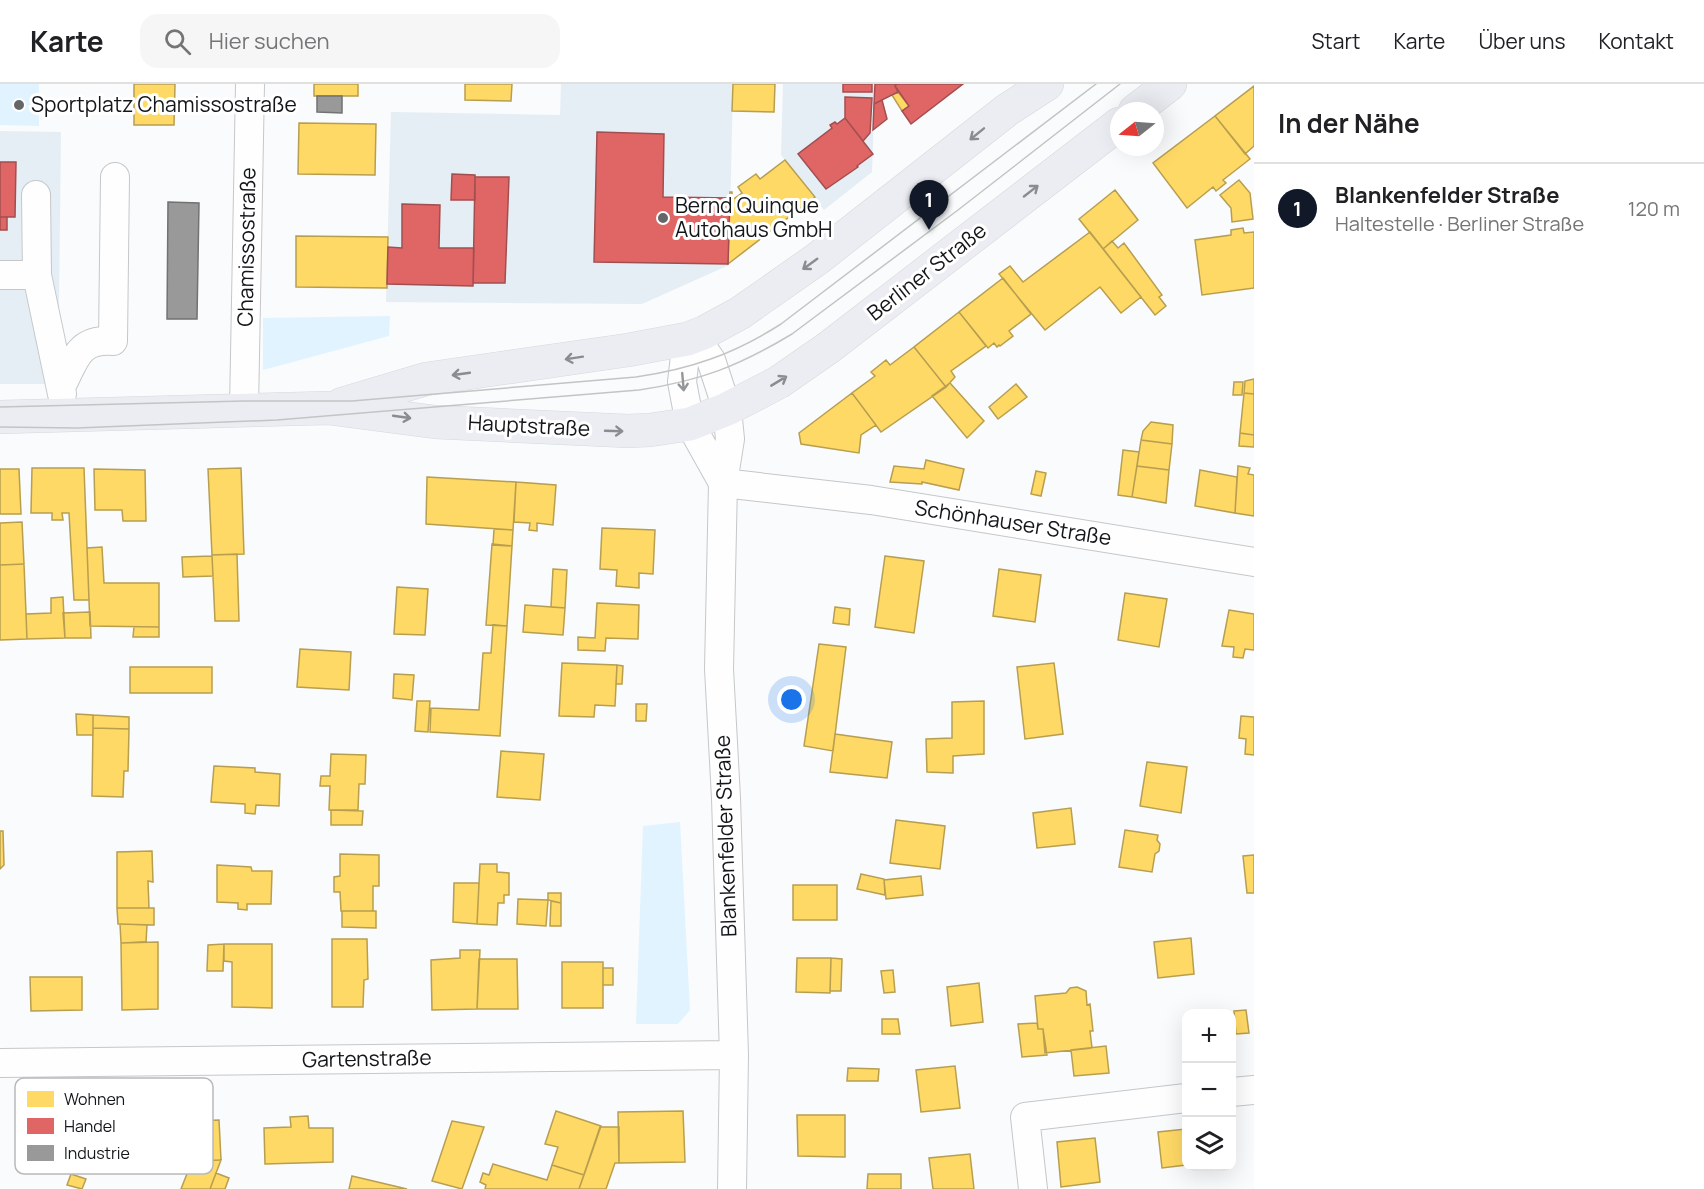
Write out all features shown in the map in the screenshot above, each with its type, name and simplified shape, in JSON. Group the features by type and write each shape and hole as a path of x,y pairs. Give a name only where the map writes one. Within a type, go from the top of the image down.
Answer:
{"main road":[{"path":"687,339 725,322 756,303 890,204 1007,110 1047,84"},
{"path":"1147,102 1170,84"},
{"name":"Berliner Straße","path":"727,409 779,382 828,348 1110,131"},
{"name":"Hauptstraße","path":"328,408 426,379 552,362 687,339"},
{"name":"Hauptstraße","path":"0,417 63,400 244,409 328,408 435,422 628,431 690,424 727,409"}],"street":[{"name":"Chamissostraße","path":"244,409 250,84"},
{"path":"63,400 80,350 97,340 113,341 115,177"},
{"path":"36,195 36,275 63,400"},
{"path":"0,275 36,275"},
{"name":"Blankenfelder Straße","path":"687,339 700,344 711,360 727,409 730,439 723,483 719,669 726,798 734,1055 732,1189"},
{"path":"687,339 682,382 690,424 723,483"},
{"name":"Schönhauser Straße","path":"723,483 871,500 1254,562"},
{"name":"Gartenstraße","path":"0,1064 734,1055"},
{"path":"1236,1092 1254,1090"},
{"path":"1033,1189 1025,1117 1182,1098"}],"shaded area":[{"name":"Sportplatz Chamissostraße","path":"0,84 39,84 39,126 0,125"},
{"path":"561,84 733,84 729,265 642,304 386,302 391,112 560,115"},
{"path":"783,84 875,84 872,172 824,210 781,155"},
{"path":"0,131 61,132 58,384 0,384"},
{"path":"390,316 389,336 263,370 263,318"},
{"path":"680,822 690,1010 678,1024 636,1024 643,826"}],"building: Wohnen":[{"path":"134,84 175,84 174,125 134,125"},
{"path":"314,84 358,84 358,96 314,96"},
{"path":"465,84 512,84 511,101 465,100"},
{"path":"733,84 775,84 774,112 732,111"},
{"path":"1254,86 1254,146 1245,154 1215,116"},
{"path":"898,92 909,106 902,111 892,95"},
{"path":"1215,116 1250,159 1223,180 1226,183 1216,191 1213,187 1187,208 1153,163"},
{"path":"299,123 376,124 375,175 298,174"},
{"path":"785,160 815,197 728,264 730,192 732,192 732,200 742,193 738,187 756,174 760,179"},
{"path":"1239,180 1250,193 1253,219 1232,222 1231,208 1220,195"},
{"path":"1115,190 1138,220 1103,249 1079,219"},
{"path":"1243,228 1244,233 1254,232 1254,288 1202,295 1195,240 1231,235 1231,230"},
{"path":"1090,232 1141,297 1121,313 1100,287 1045,330 999,274 1010,266 1023,282"},
{"path":"296,236 388,237 387,288 296,287"},
{"path":"1112,241 1118,248 1124,243 1162,295 1159,297 1166,306 1155,315 1103,249"},
{"path":"1003,278 1031,314 1009,331 1013,336 1000,346 997,347 994,343 988,348 959,312"},
{"path":"959,312 986,346 951,371 955,377 946,387 914,347"},
{"path":"914,347 946,387 881,432 852,393 875,376 871,372 886,360 890,365"},
{"path":"1254,379 1254,394 1244,393 1245,381"},
{"path":"1234,382 1243,382 1242,395 1233,395"},
{"path":"950,383 984,421 967,438 932,396"},
{"path":"1016,384 1027,397 998,419 989,407"},
{"path":"852,393 876,425 861,435 859,453 801,444 799,433"},
{"path":"1244,393 1254,394 1254,435 1240,433"},
{"path":"1151,422 1173,425 1172,444 1141,440 1143,431"},
{"path":"1240,433 1254,435 1254,447 1239,446"},
{"path":"1141,440 1172,444 1169,470 1137,466"},
{"path":"1123,450 1139,452 1132,497 1118,495"},
{"path":"926,460 964,469 959,490 922,482 922,484 890,482 894,466 924,469"},
{"path":"1137,466 1169,470 1166,503 1132,497"},
{"path":"1238,466 1250,468 1248,474 1254,475 1254,516 1235,513"},
{"path":"32,468 84,468 89,600 74,600 69,513 62,513 63,520 52,520 52,513 31,513"},
{"path":"241,468 244,554 212,555 208,469"},
{"path":"0,469 19,469 21,514 0,514"},
{"path":"94,469 145,470 146,521 123,521 122,510 95,510"},
{"path":"1200,470 1237,477 1235,513 1195,506"},
{"path":"1036,471 1046,473 1041,496 1031,494"},
{"path":"427,477 516,482 513,530 426,524"},
{"path":"516,482 556,485 553,525 537,523 537,531 529,530 530,523 514,522"},
{"path":"22,522 24,564 0,565 0,523"},
{"path":"602,528 655,530 653,574 639,573 639,588 616,586 617,570 600,569"},
{"path":"494,529 513,530 512,546 493,545"},
{"path":"492,544 512,546 507,626 486,625"},
{"path":"102,547 104,583 159,583 159,627 90,626 87,548"},
{"path":"237,554 239,621 215,621 212,555"},
{"path":"212,556 213,576 183,577 182,557"},
{"path":"885,556 924,561 914,633 875,627"},
{"path":"24,564 27,639 0,640 0,565"},
{"path":"553,569 567,570 565,608 551,607"},
{"path":"999,569 1041,575 1035,622 993,616"},
{"path":"397,587 428,589 425,635 394,634"},
{"path":"1125,593 1167,599 1159,647 1118,640"},
{"path":"63,597 65,638 27,639 26,614 51,613 51,598"},
{"path":"597,603 639,605 638,639 606,638 605,651 578,650 578,637 595,638"},
{"path":"525,605 565,608 563,635 523,632"},
{"path":"835,607 850,609 849,625 833,623"},
{"path":"1229,610 1254,614 1254,650 1245,649 1243,658 1233,657 1234,647 1222,646"},
{"path":"90,612 91,638 65,638 63,613"},
{"path":"493,625 507,626 500,736 430,732 431,708 479,710 483,653 491,653"},
{"path":"134,627 159,627 159,637 133,637"},
{"path":"819,644 846,647 833,751 804,746"},
{"path":"300,649 351,652 349,690 297,687"},
{"path":"562,663 617,665 615,706 595,705 594,717 559,716"},
{"path":"1054,663 1063,734 1025,739 1017,667"},
{"path":"617,665 623,666 622,684 616,684"},
{"path":"130,667 212,667 212,693 130,693"},
{"path":"394,674 414,675 412,700 393,698"},
{"path":"417,701 430,701 428,732 415,731"},
{"path":"984,701 984,754 953,756 953,773 927,772 926,739 952,738 952,702"},
{"path":"636,704 647,704 646,721 636,721"},
{"path":"76,714 93,715 93,735 77,735"},
{"path":"93,715 129,717 129,729 93,728"},
{"path":"1241,716 1254,717 1254,755 1245,754 1246,739 1239,738"},
{"path":"93,728 129,729 128,771 124,771 123,797 92,796"},
{"path":"835,734 892,742 887,778 830,772"},
{"path":"501,751 544,754 540,800 497,797"},
{"path":"331,754 366,755 365,784 359,784 358,810 329,810 330,786 320,786 321,776 330,776"},
{"path":"1147,762 1187,767 1181,813 1140,806"},
{"path":"214,766 255,768 255,772 280,774 279,806 256,805 255,814 245,813 245,804 211,802"},
{"path":"1071,808 1075,844 1037,848 1033,813"},
{"path":"331,810 363,811 362,825 331,825"},
{"path":"896,820 945,826 940,869 890,863"},
{"path":"1125,830 1158,835 1159,851 1155,854 1152,872 1119,867"},
{"path":"0,831 3,831 4,865 0,869"},
{"path":"152,851 153,882 148,881 149,908 117,908 117,852"},
{"path":"340,854 379,855 379,886 373,886 373,911 341,911 340,892 334,892 334,877 340,876"},
{"path":"1254,855 1254,893 1247,893 1243,856"},
{"path":"480,864 497,864 497,872 509,873 509,895 504,895 504,903 498,903 497,925 477,924"},
{"path":"217,865 251,867 252,871 272,871 271,904 247,904 247,910 238,909 238,903 217,902"},
{"path":"861,874 884,879 885,895 857,889"},
{"path":"921,876 923,895 886,899 884,880"},
{"path":"454,883 479,883 477,924 453,922"},
{"path":"793,885 837,885 837,920 793,920"},
{"path":"548,893 561,893 561,903 548,900"},
{"path":"518,899 548,900 546,926 517,924"},
{"path":"551,901 561,903 561,926 550,926"},
{"path":"117,908 154,908 154,925 118,924"},
{"path":"342,911 376,911 376,928 342,927"},
{"path":"120,924 147,925 146,942 121,943"},
{"path":"1191,938 1194,974 1158,978 1154,942"},
{"path":"332,939 367,939 368,979 364,980 363,1007 332,1007"},
{"path":"158,942 158,1009 122,1010 121,943"},
{"path":"224,944 272,944 272,1008 232,1007 232,962 224,961"},
{"path":"224,944 223,971 207,971 208,945"},
{"path":"460,950 480,950 477,1009 432,1010 431,960 460,958"},
{"path":"797,958 831,958 830,993 796,992"},
{"path":"831,958 842,959 841,991 830,991"},
{"path":"479,959 517,959 518,1009 477,1009"},
{"path":"562,962 603,962 603,1008 562,1008"},
{"path":"603,968 613,968 613,985 603,985"},
{"path":"893,970 895,992 884,993 881,971"},
{"path":"30,977 82,977 82,1010 31,1011"},
{"path":"979,983 983,1022 951,1026 947,987"},
{"path":"1077,987 1086,991 1087,1005 1090,1004 1092,1048 1045,1053 1043,1029 1038,1029 1035,996 1066,993 1070,988"},
{"path":"1246,1010 1249,1033 1236,1034 1236,1011"},
{"path":"882,1019 898,1019 900,1034 882,1034"},
{"path":"1037,1023 1038,1029 1043,1029 1047,1055 1022,1057 1018,1024"},
{"path":"1106,1046 1109,1073 1074,1076 1071,1050"},
{"path":"955,1066 960,1108 921,1112 916,1070"},
{"path":"848,1068 879,1069 878,1081 847,1081"},
{"path":"556,1111 601,1126 584,1175 552,1165 558,1147 545,1144"},
{"path":"683,1111 685,1162 619,1163 618,1112"},
{"path":"797,1115 845,1115 845,1157 798,1156"},
{"path":"308,1116 309,1128 333,1128 333,1162 265,1164 264,1128 291,1127 290,1117"},
{"path":"213,1120 219,1120 221,1160 213,1160"},
{"path":"452,1121 484,1127 462,1189 432,1181"},
{"path":"600,1127 619,1127 619,1163 615,1163 606,1189 579,1189"},
{"path":"1182,1129 1182,1166 1162,1168 1158,1132"},
{"path":"1095,1138 1100,1182 1061,1187 1057,1142"},
{"path":"970,1154 974,1189 933,1189 929,1158"},
{"path":"213,1160 221,1160 210,1189 181,1189 187,1174 213,1174"},
{"path":"493,1164 547,1180 552,1165 584,1175 579,1189 485,1189 486,1185 480,1182 483,1173 489,1175"},
{"path":"216,1173 229,1178 225,1189 210,1189"},
{"path":"71,1174 86,1179 82,1189 67,1185"},
{"path":"868,1174 901,1174 901,1189 867,1189"},
{"path":"352,1176 407,1189 349,1189"}],"building: Handel":[{"path":"843,84 872,84 872,92 843,92"},
{"path":"875,84 896,84 898,92 874,104"},
{"path":"897,84 963,84 911,124 902,111 909,106 895,86"},
{"path":"845,97 872,98 870,133 863,141 845,118"},
{"path":"882,100 887,119 873,130 874,104"},
{"path":"845,118 873,154 826,189 798,154 832,128 830,125 835,122 837,124"},
{"path":"597,132 664,134 663,197 730,198 728,264 594,262"},
{"path":"0,162 16,162 15,217 0,217"},
{"path":"452,174 475,175 475,200 451,200"},
{"path":"475,177 509,177 505,283 473,283"},
{"path":"402,204 440,205 439,248 474,248 473,286 387,284 388,247 402,248"},
{"path":"0,217 7,217 7,230 0,230"}],"building: Industrie":[{"path":"317,96 342,96 342,113 317,112"},
{"path":"168,202 199,203 197,319 167,319"}],"tram line":[{"path":"0,407 244,401 352,401 636,377 694,365 746,344 781,324 1096,84"},
{"path":"0,427 77,428 277,420 639,390 700,377 754,355 792,334 958,210 1120,84"}],"place":[{"name":"Sportplatz Chamissostraße","path":"19,105"},
{"name":"Bernd Quinque Autohaus GmbH","path":"663,218"},
{"name":"Blankenfelder Straße","path":"929,230"}]}
